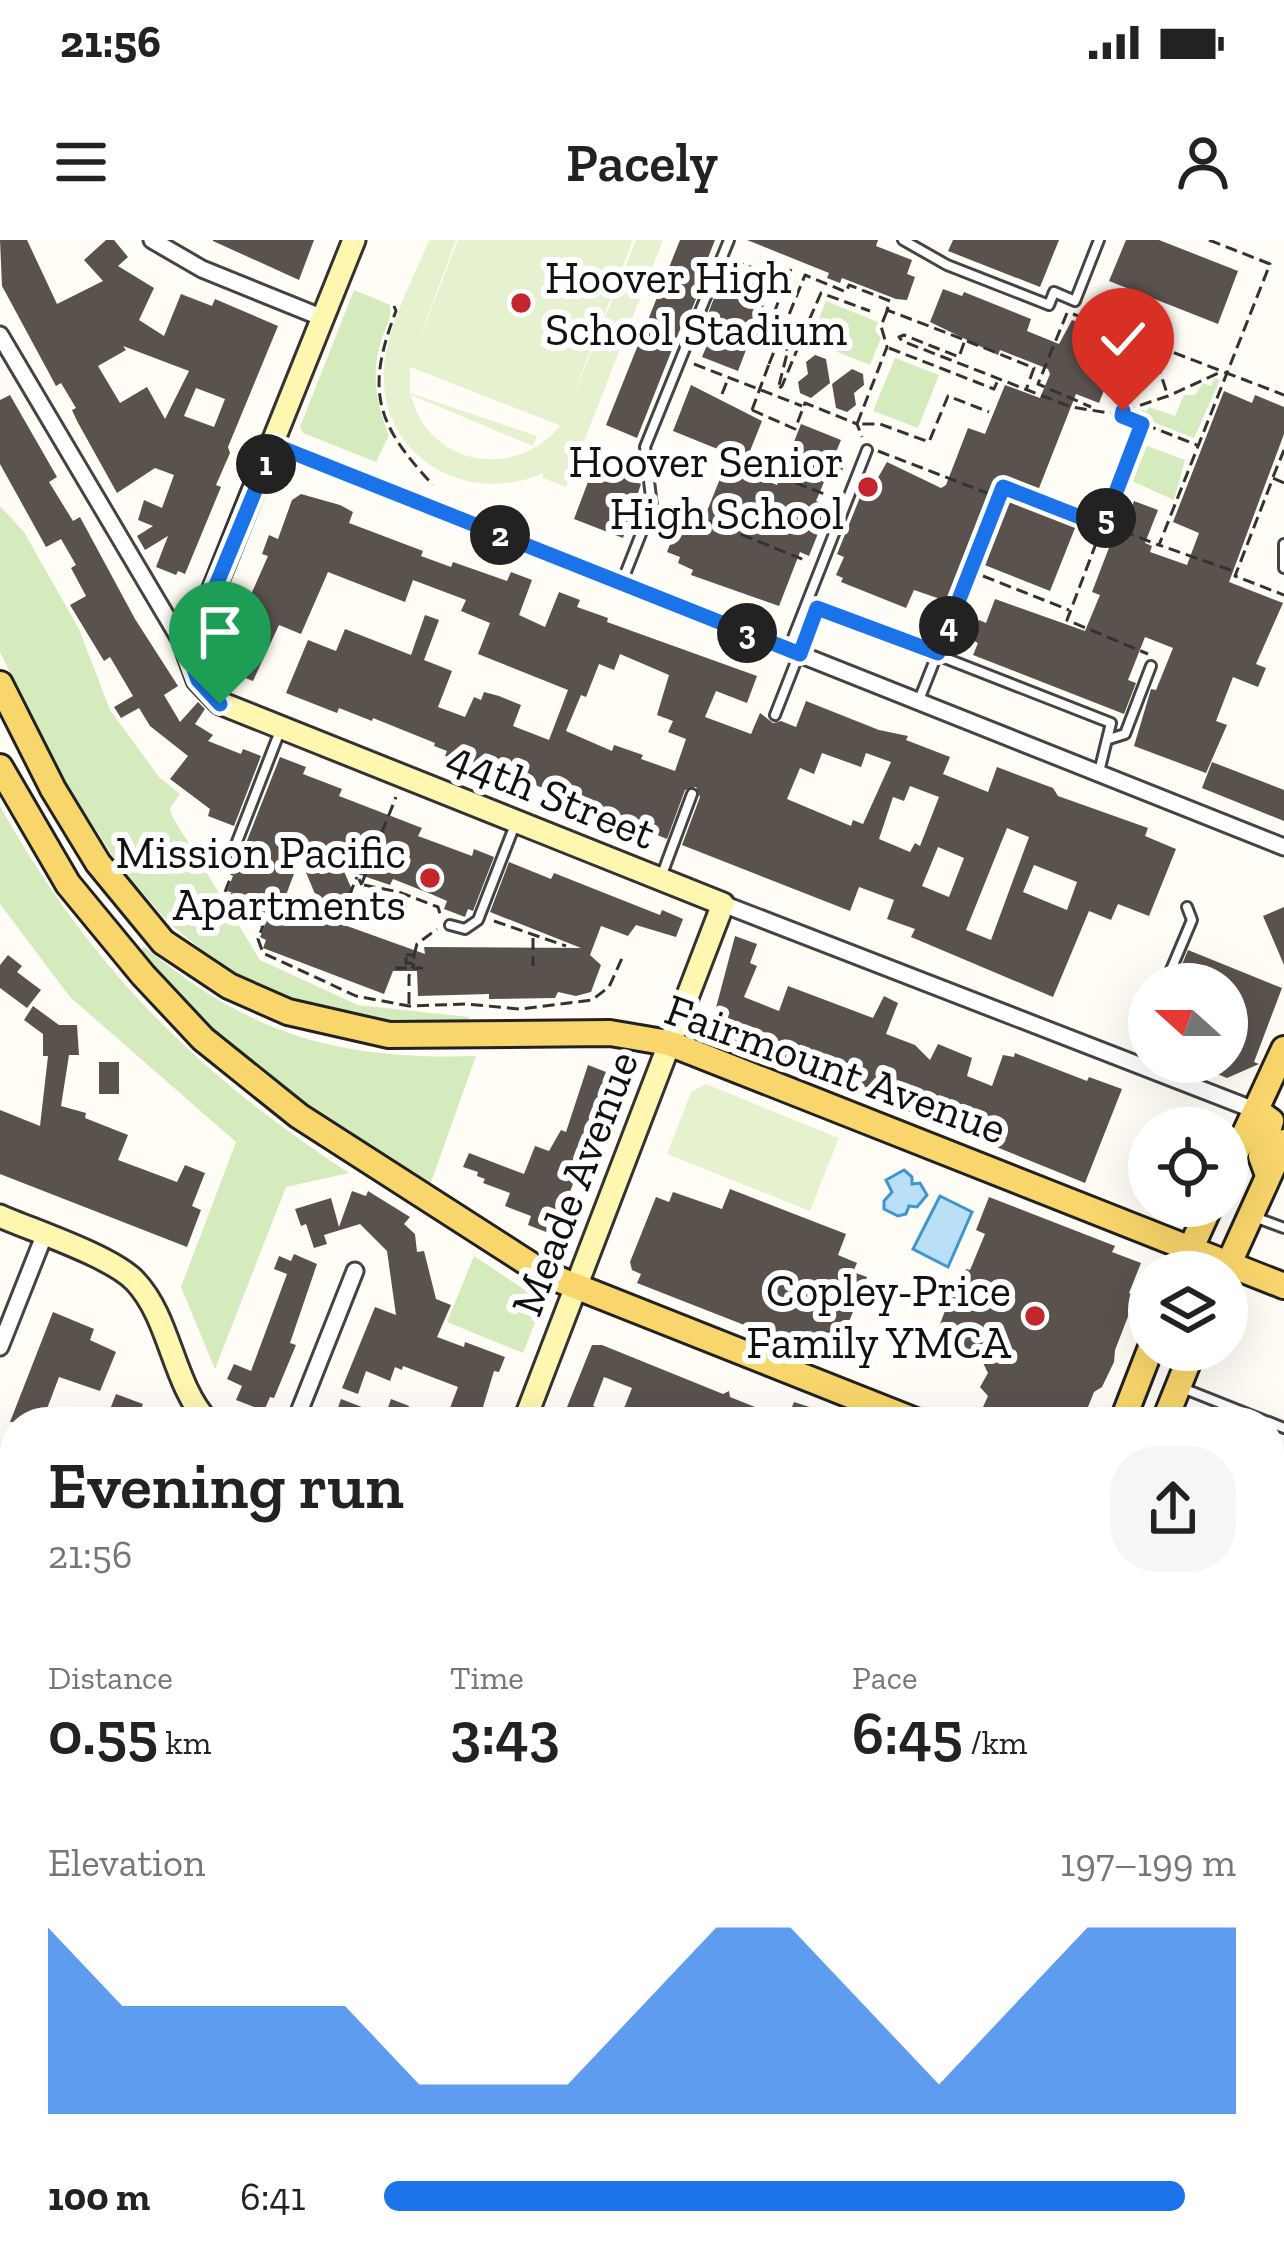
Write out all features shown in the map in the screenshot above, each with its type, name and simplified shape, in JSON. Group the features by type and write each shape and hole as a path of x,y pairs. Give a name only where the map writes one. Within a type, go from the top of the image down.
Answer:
{"main road":[{"name":"Fairmount Avenue","path":"0,684 53,789 128,903 163,942 229,986 288,1012 389,1035 610,1033 669,1043 1164,1251"},
{"path":"0,767 68,884 143,975 203,1039 299,1116 545,1274 879,1407"},
{"path":"1248,1129 1284,1049"},
{"path":"1234,1251 1278,1158 1261,1156 1271,1121 1257,1111"},
{"name":"Fairmount Avenue","path":"1248,1275 1284,1286"},
{"path":"1128,1407 1142,1371"},
{"path":"1174,1407 1184,1371"}],"street":[{"path":"152,240 202,269 323,318"},
{"path":"188,653 354,240"},
{"name":"44th Street","path":"0,335 188,653 198,680 220,704 1257,1111"},
{"path":"274,445 1284,847"},
{"name":"Meade Avenue","path":"529,1407 723,904"},
{"path":"0,1216 119,1268 137,1282 197,1407"},
{"path":"0,1348 44,1236"},
{"path":"301,1407 355,1271"}],"lane":[{"path":"621,584 652,506 645,447 729,240"},
{"path":"903,240 947,265 1048,305 1054,292 1076,301 1099,240"},
{"path":"775,715 821,566 867,450"},
{"path":"919,702 999,498"},
{"path":"1284,544 1284,568"},
{"path":"794,652 817,608 938,653 1112,723 1099,773"},
{"path":"1108,739 1124,734 1151,666"},
{"path":"233,852 281,728"},
{"path":"660,879 692,794"},
{"path":"450,925 465,929 480,916 516,821"},
{"path":"1174,963 1192,920 1187,907"},
{"path":"1250,1215 1284,1228"},
{"path":"1178,1387 1229,1407"}],"path":[{"path":"1160,545 1270,264 1209,240"},
{"path":"723,256 786,281"},
{"path":"791,268 767,331 799,343"},
{"path":"804,406 795,429 752,410 805,275 846,292 849,285 890,301 881,326 887,347 857,424 866,446 999,498 1003,487 1237,572"},
{"path":"777,345 788,350 778,388 821,292 870,311"},
{"path":"394,306 379,364 382,412 399,449 433,485"},
{"path":"887,310 1034,368 1026,390"},
{"path":"1093,408 1038,384 1067,312 1284,394"},
{"path":"965,340 959,356 899,337 1071,407 1122,413 1198,446"},
{"path":"1150,344 1168,396"},
{"path":"1122,413 1150,344"},
{"path":"887,347 994,389 998,379"},
{"path":"681,359 857,424 880,424 929,442 948,396 989,412"},
{"path":"1122,413 1225,372"},
{"path":"722,394 729,377"},
{"path":"1142,424 1067,620 1155,656 1151,666"},
{"path":"1284,450 1235,576 1284,595"},
{"path":"745,463 846,503"},
{"path":"1273,478 1284,483"},
{"path":"692,514 821,566"},
{"path":"970,571 1071,610"},
{"path":"362,885 396,796"},
{"path":"371,836 380,844"},
{"path":"285,837 322,853 327,850 345,862"},
{"path":"236,864 225,892 235,896 231,901 249,908 245,918 264,926 258,939 263,953 356,996 410,1006 520,1009 584,1003 609,987 622,956"},
{"path":"331,868 351,864 362,885"},
{"path":"328,894 332,903 349,894 357,875"},
{"path":"362,885 438,907 441,919 435,933 425,934 417,944 410,1006"},
{"path":"480,916 566,946"},
{"path":"532,936 533,966"},
{"path":"406,963 406,955 414,955"},
{"path":"413,966 406,963 396,966 423,968"}],"green space":[{"name":"Hoover High School Stadium","path":"429,240 456,240 411,361 458,240 633,240 564,419 636,240 663,240 566,487 543,478 543,473 515,482 459,479 413,450 396,428 386,401 386,354","holes":["410,367 560,426 541,443 520,454 475,458 454,451 420,419 411,395 533,446 537,436 410,393"]},
{"path":"354,290 390,305 376,377 389,435 376,462 303,433 300,427"},
{"path":"826,301 878,322 875,331 881,338 870,365 810,341"},
{"path":"895,358 939,375 918,428 873,411"},
{"path":"1214,378 1220,380 1194,438 1135,415 1137,409 1147,411 1149,407 1175,416 1184,395 1195,395 1203,383 1211,386"},
{"path":"1141,447 1185,460 1174,500 1132,481"},
{"path":"0,506 24,532 79,629 110,710 159,777 180,794 170,808 172,816 260,960 358,1005 469,1017 470,1025 338,1014 268,992 217,962 170,924 121,869 57,769 0,652"},
{"path":"0,806 71,917 151,1012 243,1096 349,1173 286,1187 215,1369 181,1287 236,1142 70,997 0,904"},
{"path":"144,946 221,1001 298,1036 381,1053 476,1056 430,1185 317,1112 252,1063 138,953"},
{"path":"706,1084 839,1138 810,1211 667,1154 691,1092"},
{"path":"474,1256 543,1302 523,1353 447,1322"}],"water":[{"path":"904,1170 927,1195 917,1207 909,1206 906,1214 898,1216 884,1209 892,1192 886,1180"},
{"path":"940,1196 972,1212 948,1267 913,1249"}],"building":[{"path":"0,240 27,240 57,304 103,281 84,260 106,240 114,240 128,257 118,266 154,288 139,320 164,336 181,294 212,306 215,299 278,326 228,447 230,453 216,485 221,487 185,574 156,567 168,536 145,550 137,536 153,526 138,520 144,500 162,508 174,475 155,468 117,493 77,421 72,410 76,408 61,383 56,386 2,286","holes":["123,346 189,371 165,419 147,387 120,403 98,366 126,350","196,388 225,399 214,427 184,416"]},
{"path":"213,240 314,240 299,280 213,241"},
{"path":"680,240 715,240 697,286 701,287 637,438 606,425"},
{"path":"747,240 878,240 876,246 912,260 907,274 915,277 907,300 896,299 842,278 840,283 827,278 829,273"},
{"path":"953,240 1059,240 1040,287 948,251"},
{"path":"1126,240 1159,240 1238,271 1218,324 1109,281"},
{"path":"735,275 770,289 755,344 749,342 738,371 702,357 712,333 702,329 716,293 726,297"},
{"path":"943,289 962,296 964,292 1031,319 1027,331 1059,344 1072,320 1124,340 1099,403 1076,394 1032,506 1077,523 1050,591 982,564 1007,500 999,490 991,495 949,602 914,590 906,608 841,582 843,578 836,575 844,557 837,554 865,485 872,488 887,462 941,488 946,485 968,428 985,434 1005,385 1040,398 1050,374 1048,369 1000,350 998,355 930,322"},
{"path":"815,355 826,359 830,383 811,398 800,393 798,382 808,374 806,362"},
{"path":"852,369 863,374 864,385 854,393 856,405 847,412 836,408 832,384"},
{"path":"691,385 762,421 742,471 777,485 801,424 841,440 836,452 846,460 839,480 827,475 816,501 829,506 809,556 800,552 779,606 691,575 693,570 678,563 680,557 667,552 684,509 705,516 730,454 673,431"},
{"path":"1224,391 1252,403 1255,395 1284,407 1284,434 1229,582 1283,603 1256,664 1266,668 1258,687 1233,677 1216,721 1227,725 1206,773 1134,746 1151,689 1156,690 1173,648 1145,637 1128,680 1136,683 1124,714 973,655 978,643 972,640 979,620 986,623 995,599 1085,631 1100,595 1092,592 1115,532 1121,534 1134,501 1158,510 1145,543 1152,546 1150,552 1187,565 1199,533 1173,522"},
{"path":"10,395 57,477 49,482 73,521 80,517 178,686 164,695 180,722 198,702 205,709 195,724 213,735 208,741 261,756 234,826 208,816 210,809 170,779 188,756 150,726 139,708 121,718 114,707 133,696 110,657 104,661 70,605 86,596 71,568 76,565 61,539 46,547 0,464 0,400"},
{"path":"594,466 641,484 623,538 574,519"},
{"path":"301,494 340,505 353,512 349,523 423,551 421,556 451,567 453,562 507,581 511,572 532,580 519,615 545,627 559,592 580,600 577,607 608,618 607,622 757,676 747,703 716,691 705,717 751,734 760,713 773,723 796,727 806,701 879,730 908,736 906,740 950,757 943,774 988,792 997,767 1053,788 1058,796 1148,828 1145,836 1176,849 1149,916 1118,904 1111,920 1089,911 1053,997 911,937 915,929 887,919 894,900 859,887 850,911 682,845 700,797 696,787 685,790 667,839 489,766 486,772 445,756 447,751 435,743 373,718 339,708 337,713 286,693 308,640 336,651 345,629 411,655 425,615 439,620 424,660 452,671 438,707 465,717 474,697 481,700 484,692 499,696 521,705 513,726 549,740 568,690 478,654 490,623 461,611 466,600 413,580 405,602 328,572 301,634 279,625 253,681 230,672 254,639 223,658 268,556 262,554 269,535 278,539 292,500","holes":["620,654 669,675 657,715 673,721 668,732 686,739 675,771 641,759 643,755 614,745 612,751 566,731 599,664 614,670","822,753 861,767 866,753 891,762 863,824 853,820 851,826 787,799 800,768 814,774","910,786 939,797 920,846 915,843 910,852 879,839 893,797 904,801","1007,828 1029,837 991,940 966,930","938,847 964,858 949,897 922,886","1034,865 1077,882 1067,910 1023,892"]},
{"name":"Mission Pacific Apartments","path":"280,757 306,767 303,774 342,789 339,796 422,828 418,836 472,856 474,849 494,857 473,911 468,909 465,917 444,909 447,901 393,879 390,885 343,869 353,892 320,906 300,858 283,903 425,954 424,947 581,948 490,912 509,862 683,919 676,937 636,925 628,936 601,926 590,955 601,965 591,992 576,996 558,992 555,998 418,996 417,971 393,971 384,994 263,948 266,940 260,937 265,925 246,918 250,907 233,900 236,894 227,891"},
{"path":"1212,762 1284,790 1284,821 1202,788"},
{"path":"1284,907 1284,965 1263,916"},
{"path":"735,936 757,944 750,963 757,966 744,997 779,1011 788,986 873,1018 884,996 898,1003 886,1034 915,1045 930,1060 938,1044 972,1058 967,1076 992,1086 1003,1055 1014,1057 1015,1053 1122,1089 1085,1183 709,1034"},
{"path":"1188,950 1220,963 1183,963"},
{"path":"8,955 22,966 17,972 41,990 27,1008 0,988 0,965"},
{"path":"1248,974 1282,988 1254,1062 1259,1064 1248,1069"},
{"path":"33,1006 59,1025 77,1025 79,1055 69,1055 61,1106 128,1135 118,1160 177,1182 185,1165 205,1173 192,1206 201,1210 187,1247 0,1174 0,1110 40,1126 48,1056 43,1056 43,1034 24,1020"},
{"path":"99,1062 119,1062 119,1094 99,1094"},
{"path":"588,1065 619,1077 597,1132 593,1130 554,1235 528,1225 531,1216 505,1206 510,1193 483,1183 478,1172 463,1167 469,1153 524,1174 535,1146 549,1151 561,1130 566,1132"},
{"path":"730,1189 846,1234 838,1255 857,1263 853,1272 867,1277 838,1349 823,1344 818,1354 637,1283 641,1274 632,1270 630,1262 656,1197 669,1202 673,1192 722,1209"},
{"path":"352,1191 366,1196 368,1191 410,1217 404,1224 415,1234 417,1252 424,1251 436,1299 451,1305 437,1337 505,1357 499,1372 494,1371 483,1407 450,1407 458,1387 403,1366 402,1370 395,1367 390,1381 366,1371 358,1394 342,1388 375,1307 396,1315 387,1251 360,1224 324,1235 327,1244 314,1248 295,1209 331,1198 339,1227"},
{"name":"Copley-Price Family YMCA","path":"989,1197 1115,1246 1112,1252 1128,1258 1128,1317 1114,1362 1088,1407 983,1407 988,1396 980,1387 988,1373 979,1355 935,1337 953,1290 957,1291 966,1269 970,1270 985,1234 976,1230"},
{"path":"294,1254 317,1264 290,1343 296,1345 274,1398 270,1397 266,1407 254,1407 236,1400 242,1386 227,1379 234,1364 251,1371 287,1274 274,1269 279,1256 291,1261"},
{"path":"53,1312 94,1329 90,1340 116,1352 100,1391 59,1377 48,1407 16,1407"},
{"path":"592,1345 723,1394 729,1391 730,1397 755,1407 625,1407 632,1388 604,1377 596,1407 567,1407"},
{"path":"116,1394 143,1404 142,1407 111,1407"},
{"path":"341,1399 362,1407 338,1407"},
{"path":"391,1399 409,1407 388,1407"}],"place":[{"name":"Hoover High School Stadium","path":"521,303"},
{"name":"Hoover Senior High School","path":"868,487"},
{"name":"Mission Pacific Apartments","path":"430,878"},
{"name":"Copley-Price Family YMCA","path":"1035,1316"}],"route":[{"path":"220,704 198,680 188,653 274,445 800,654 817,608 938,653 1003,487 1103,526 1142,424 1122,416 1123,411"}]}
